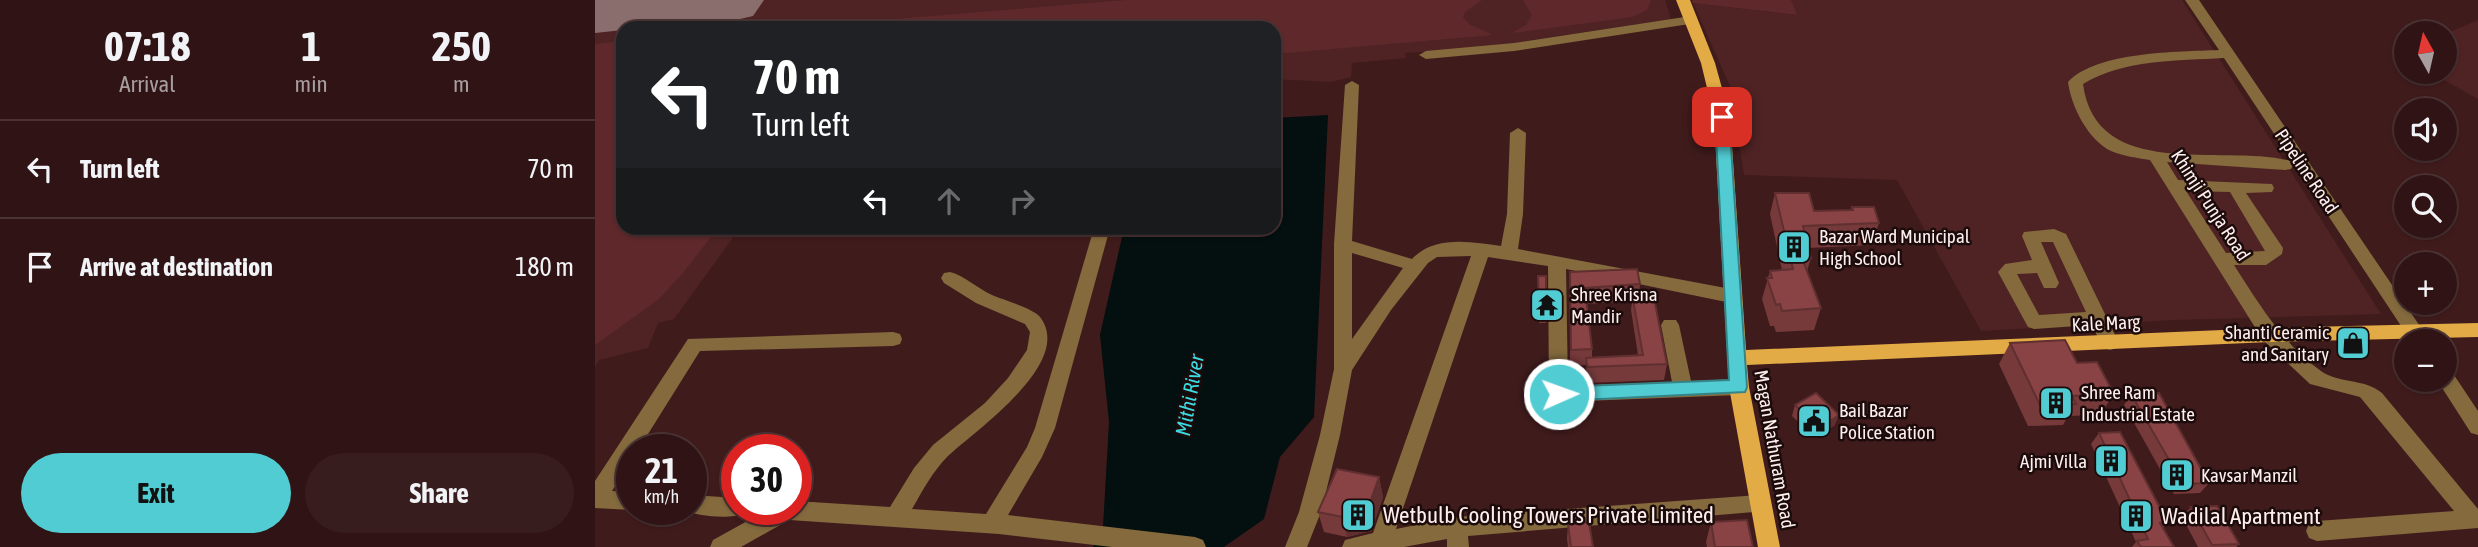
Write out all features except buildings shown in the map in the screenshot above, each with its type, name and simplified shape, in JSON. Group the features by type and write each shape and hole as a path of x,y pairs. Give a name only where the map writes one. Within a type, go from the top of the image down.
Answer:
{"main road":[{"name":"Magan Nathuram Road","path":"1683,0 1708,63 1722,117 1738,387 1769,547"},
{"name":"Kale Marg","path":"2457,332 2478,330"},
{"name":"Kale Marg","path":"1737,358 2270,335 2394,336"}],"street":[{"path":"2193,5 2370,272 2381,298 2400,314 2412,329"},
{"path":"1426,55 1514,47 1691,19"},
{"name":"Khimji Punja Road","path":"2226,54 2115,65 2088,72 2075,82 2075,95 2103,138 2115,147 2155,156 2270,335 2317,379 2366,391 2375,399 2476,519"},
{"path":"1296,547 1310,512 1330,435 1343,369 1343,244 1352,85"},
{"path":"1508,254 1515,214 1518,134"},
{"path":"2155,156 2285,165"},
{"path":"2174,185 2266,188"},
{"path":"2221,259 2266,259 2273,254 2273,248 2235,188"},
{"path":"995,524 1045,428 1100,235"},
{"path":"2050,283 2029,237 2058,235 2110,343"},
{"path":"1343,244 1416,267"},
{"path":"1343,369 1378,314 1416,267 1434,251 1460,247 1557,261 1731,296"},
{"path":"1381,542 1481,251"},
{"path":"1557,261 1559,394 1738,387"},
{"path":"2042,266 2011,268 2007,272 2032,320 2036,323 2098,318"},
{"path":"896,517 921,474 940,451 992,409 1015,383 1036,351 1039,332 1032,319 982,298 950,278"},
{"path":"2044,322 2057,346"},
{"path":"1669,325 1683,389"},
{"path":"616,500 595,499 695,344 893,339"},
{"path":"2455,392 2478,427"},
{"path":"1353,547 1759,504"},
{"path":"812,512 995,524 1195,547"},
{"path":"2317,531 2476,519"},
{"path":"721,547 760,525"}],"shaded area":[{"path":"595,0 1665,0 1671,19 1525,41 1518,46 1405,53 1406,58 1352,63 1351,77 1331,82 1281,79 1281,21 616,21 616,235 735,235 674,319 658,323 648,348 599,360 595,367"},
{"path":"1127,0 1482,0 1465,12 1463,17 1469,24 1493,35 1281,53 1281,21 870,21"},
{"path":"1523,0 1651,0 1647,10 1632,17 1512,33 1526,25 1532,15"},
{"path":"1692,0 1791,0 1797,15 1693,3"},
{"path":"1791,0 2182,0 2381,314 2174,320 1981,331 1897,180 1744,175 1730,86 1693,3 1796,15"},
{"path":"2478,20 2478,99 2451,84 2457,84 2457,29"},
{"path":"616,42 616,235 713,235 659,299 595,345 595,44"}],"water":[{"name":"Mithi River","path":"1328,115 1314,417 1280,457 1264,519 1224,547 1093,547 1103,527 1109,422 1100,335 1122,235 1281,235 1281,118"}],"runway":[{"path":"595,10 727,0"}],"place":[{"name":"Bazar Ward Municipal High School","path":"1794,247"},
{"name":"Shree Krisna Mandir","path":"1547,305"},
{"name":"Shanti Ceramic and Sanitary","path":"2353,343"},
{"name":"Shree Ram Industrial Estate","path":"2056,403"},
{"name":"Bail Bazar Police Station","path":"1814,421"},
{"name":"Ajmi Villa","path":"2111,461"},
{"name":"Kavsar Manzil","path":"2177,475"},
{"name":"Wetbulb Cooling Towers Private Limited","path":"1358,515"},
{"name":"Wadilal Apartment","path":"2136,516"}],"route":[{"path":"1559,394 1738,387 1722,117"}]}
